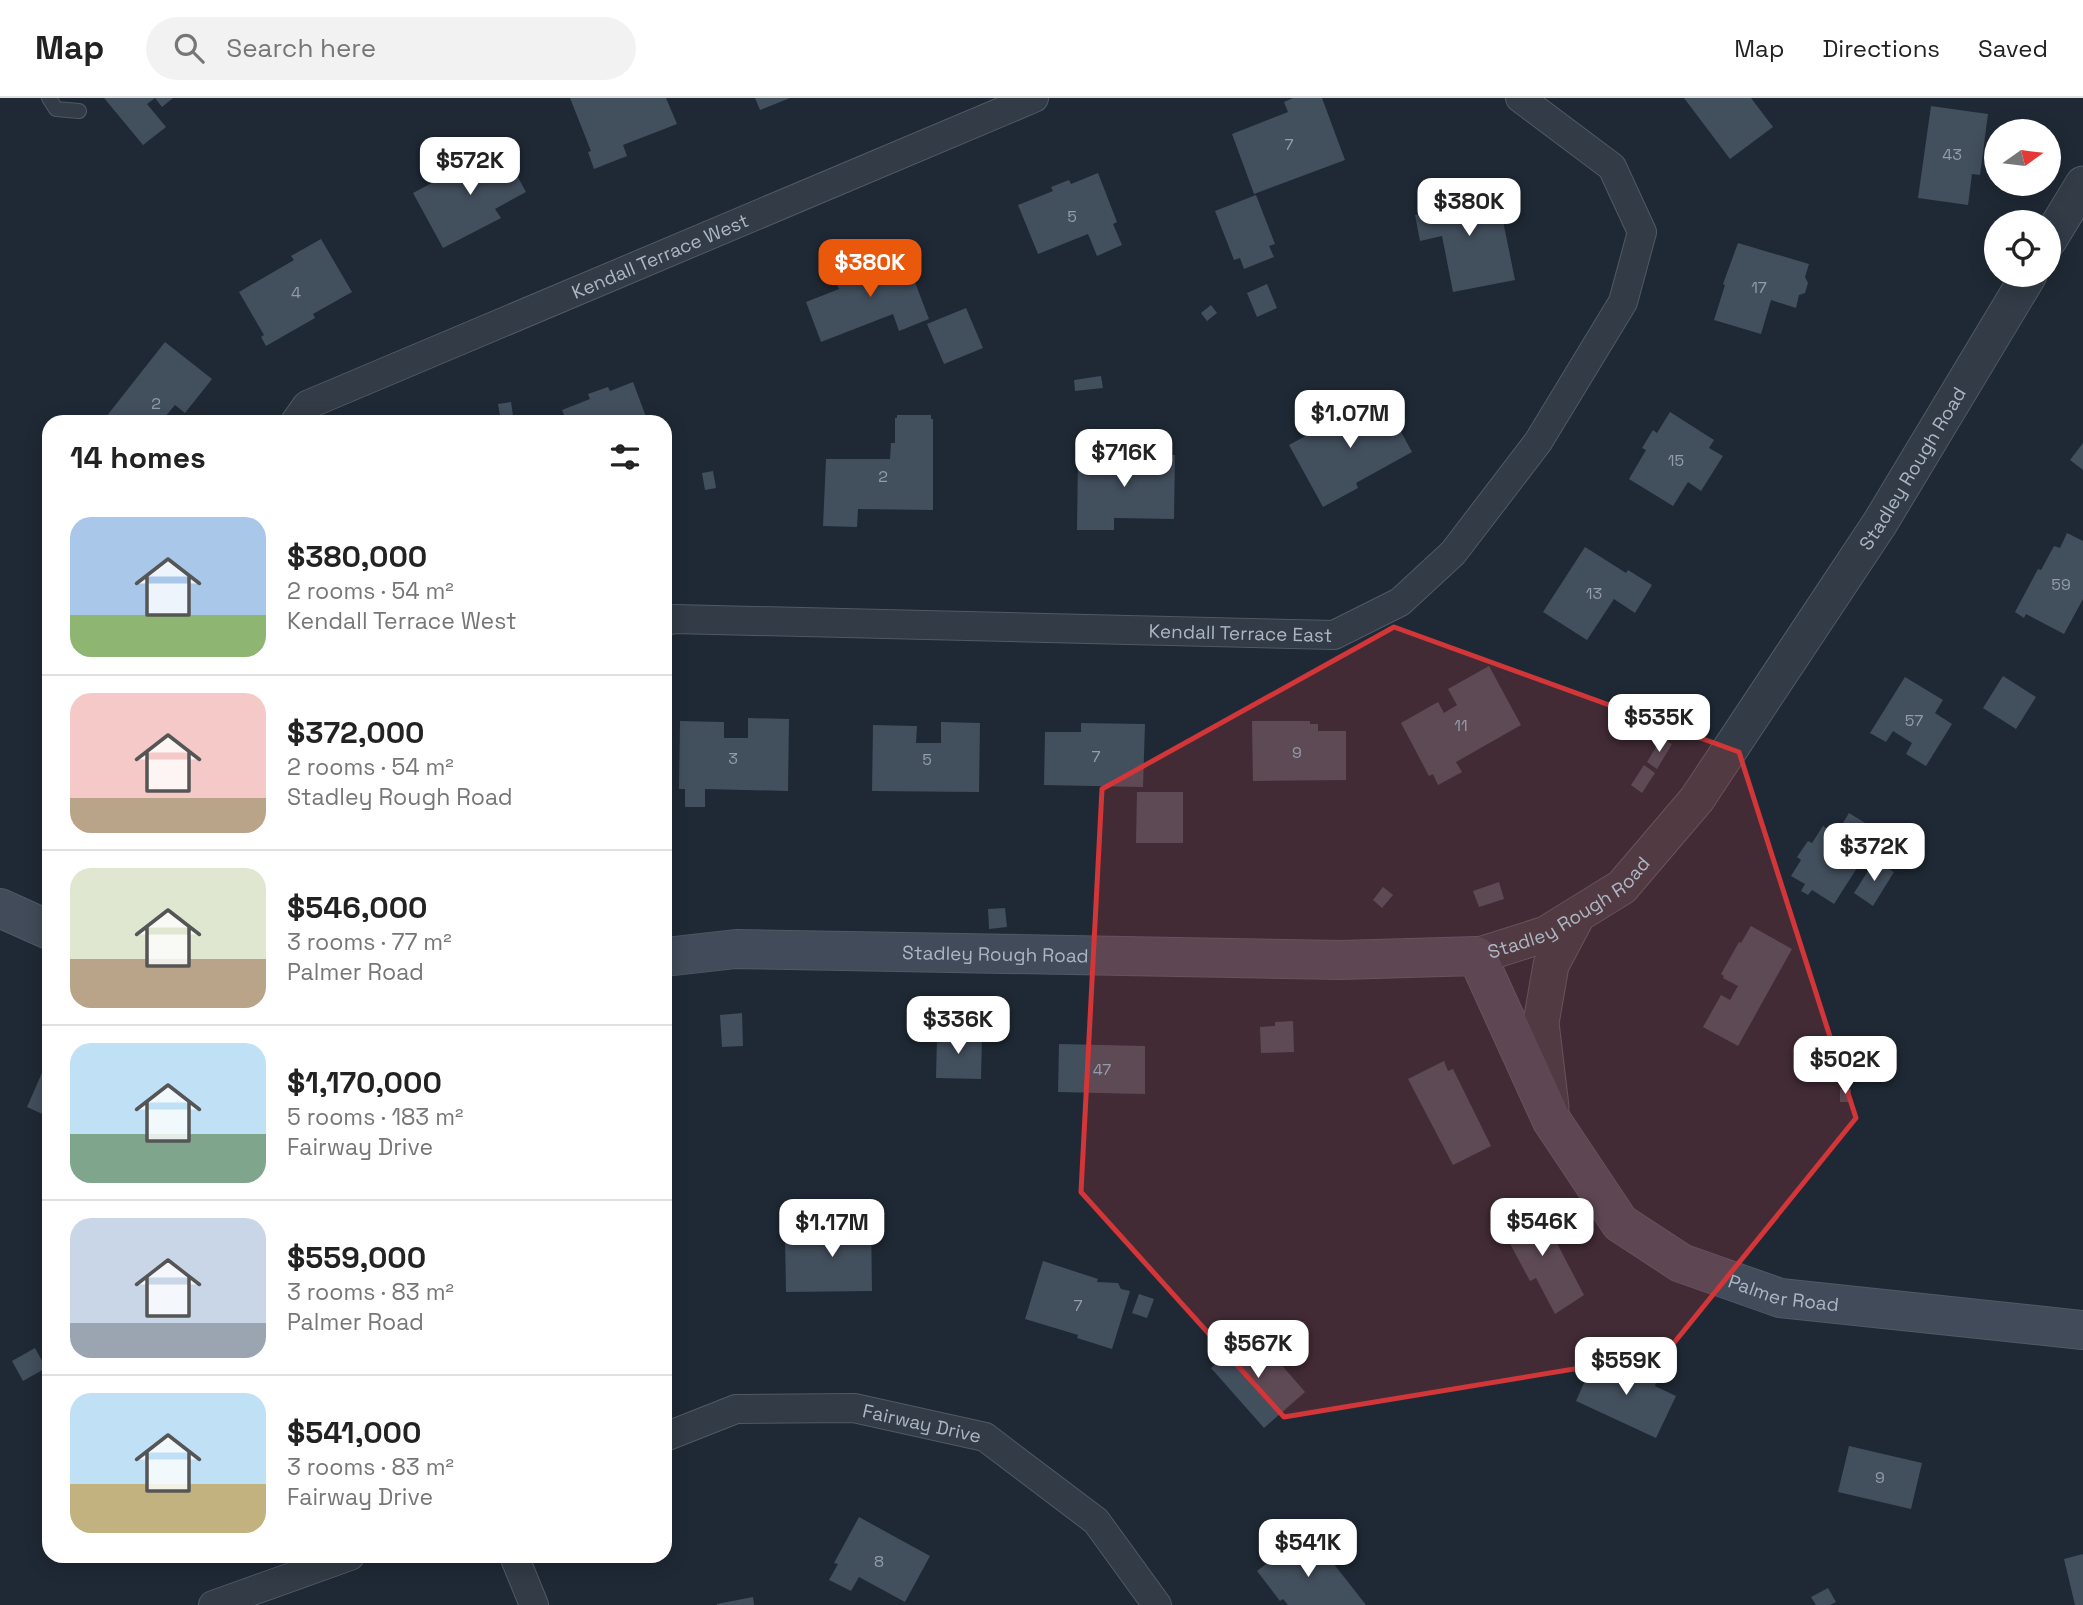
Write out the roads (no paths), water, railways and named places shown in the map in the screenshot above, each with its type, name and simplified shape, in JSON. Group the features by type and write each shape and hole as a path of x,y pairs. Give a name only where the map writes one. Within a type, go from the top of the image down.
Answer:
{"main road":[{"path":"0,908 42,927"},
{"name":"Stadley Rough Road","path":"672,956 736,949 1341,960 1477,956"},
{"name":"Palmer Road","path":"1477,956 1552,1121 1620,1223 1681,1263 1780,1298 2083,1330"}],"street":[{"name":"Kendall Terrace West","path":"300,415 307,405 1034,98"},
{"name":"Kendall Terrace East","path":"672,621 1334,635 1400,603 1452,553 1538,442 1623,302 1642,232 1612,167 1520,98"},
{"path":"2061,220 2083,184"},
{"name":"Stadley Rough Road","path":"1477,956 1546,934 1622,887 1697,799 1881,523 2022,287"},
{"name":"Palmer Road","path":"1552,1121 1541,1023 1551,965 1578,914"},
{"name":"Fairway Drive","path":"672,1434 736,1409 854,1408 985,1437 1096,1521 1157,1605"},
{"path":"213,1605 330,1563"},
{"path":"517,1563 534,1605"}],"lane":[{"path":"49,98 56,109 79,111"}]}
